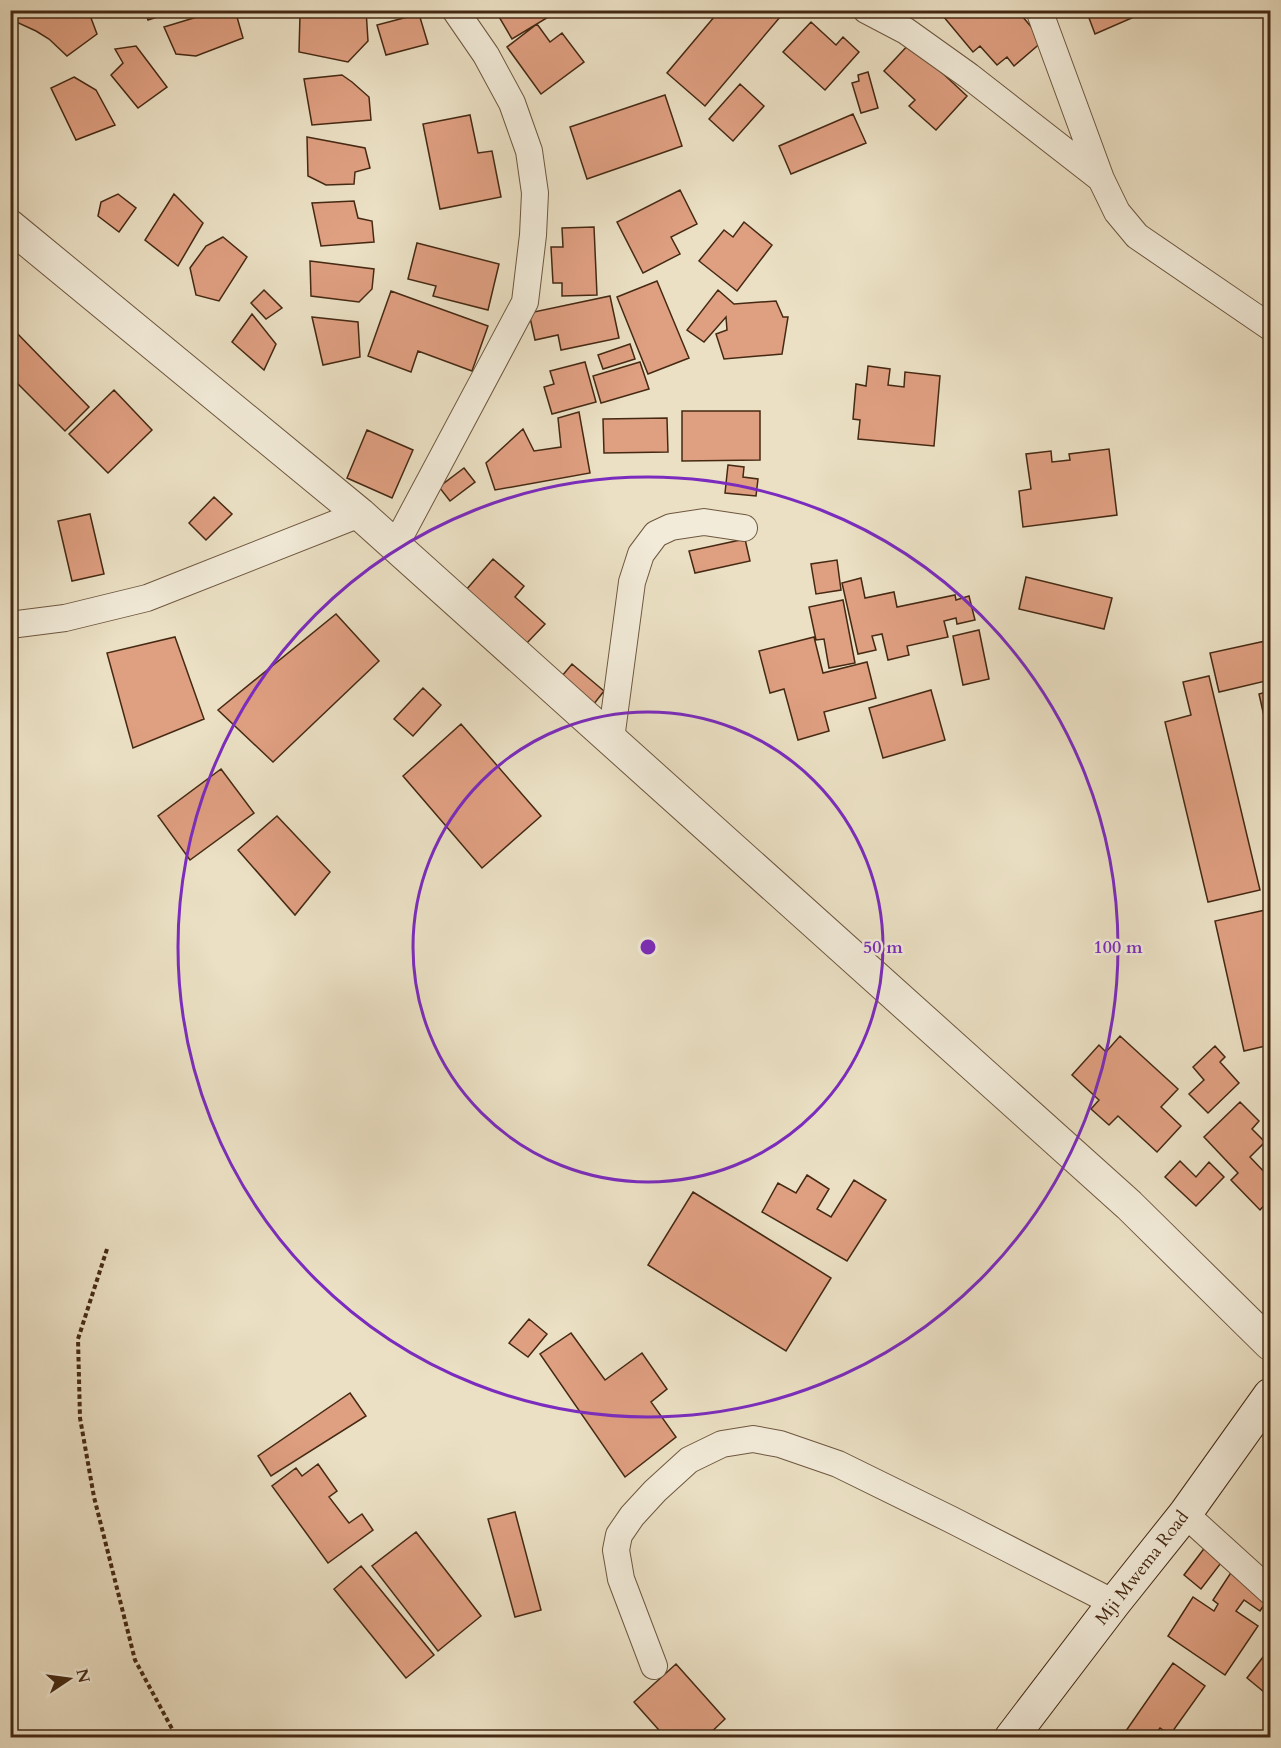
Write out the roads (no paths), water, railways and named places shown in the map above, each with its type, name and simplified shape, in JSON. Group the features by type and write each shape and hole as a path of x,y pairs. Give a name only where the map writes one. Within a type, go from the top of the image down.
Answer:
{"main road":[{"name":"Mji Mwema Road","path":"1011,1737 1185,1514 1270,1395"}],"street":[{"path":"395,546 525,302 533,235 535,193 529,151 512,103 486,55 455,10"},
{"path":"867,10 906,31 969,76 1101,179"},
{"path":"1039,10 1101,179 1117,212 1137,236 1270,327"},
{"path":"10,226 360,514 1129,1205 1270,1344"},
{"path":"10,625 65,618 147,598 360,514"},
{"path":"611,740 632,582 641,554 656,534 671,527 704,522 744,528"},
{"path":"654,1666 621,1579 616,1551 619,1535 632,1516 655,1491 689,1460 722,1444 753,1439 780,1444 838,1464 1114,1603"},
{"path":"1185,1514 1270,1591"}]}
